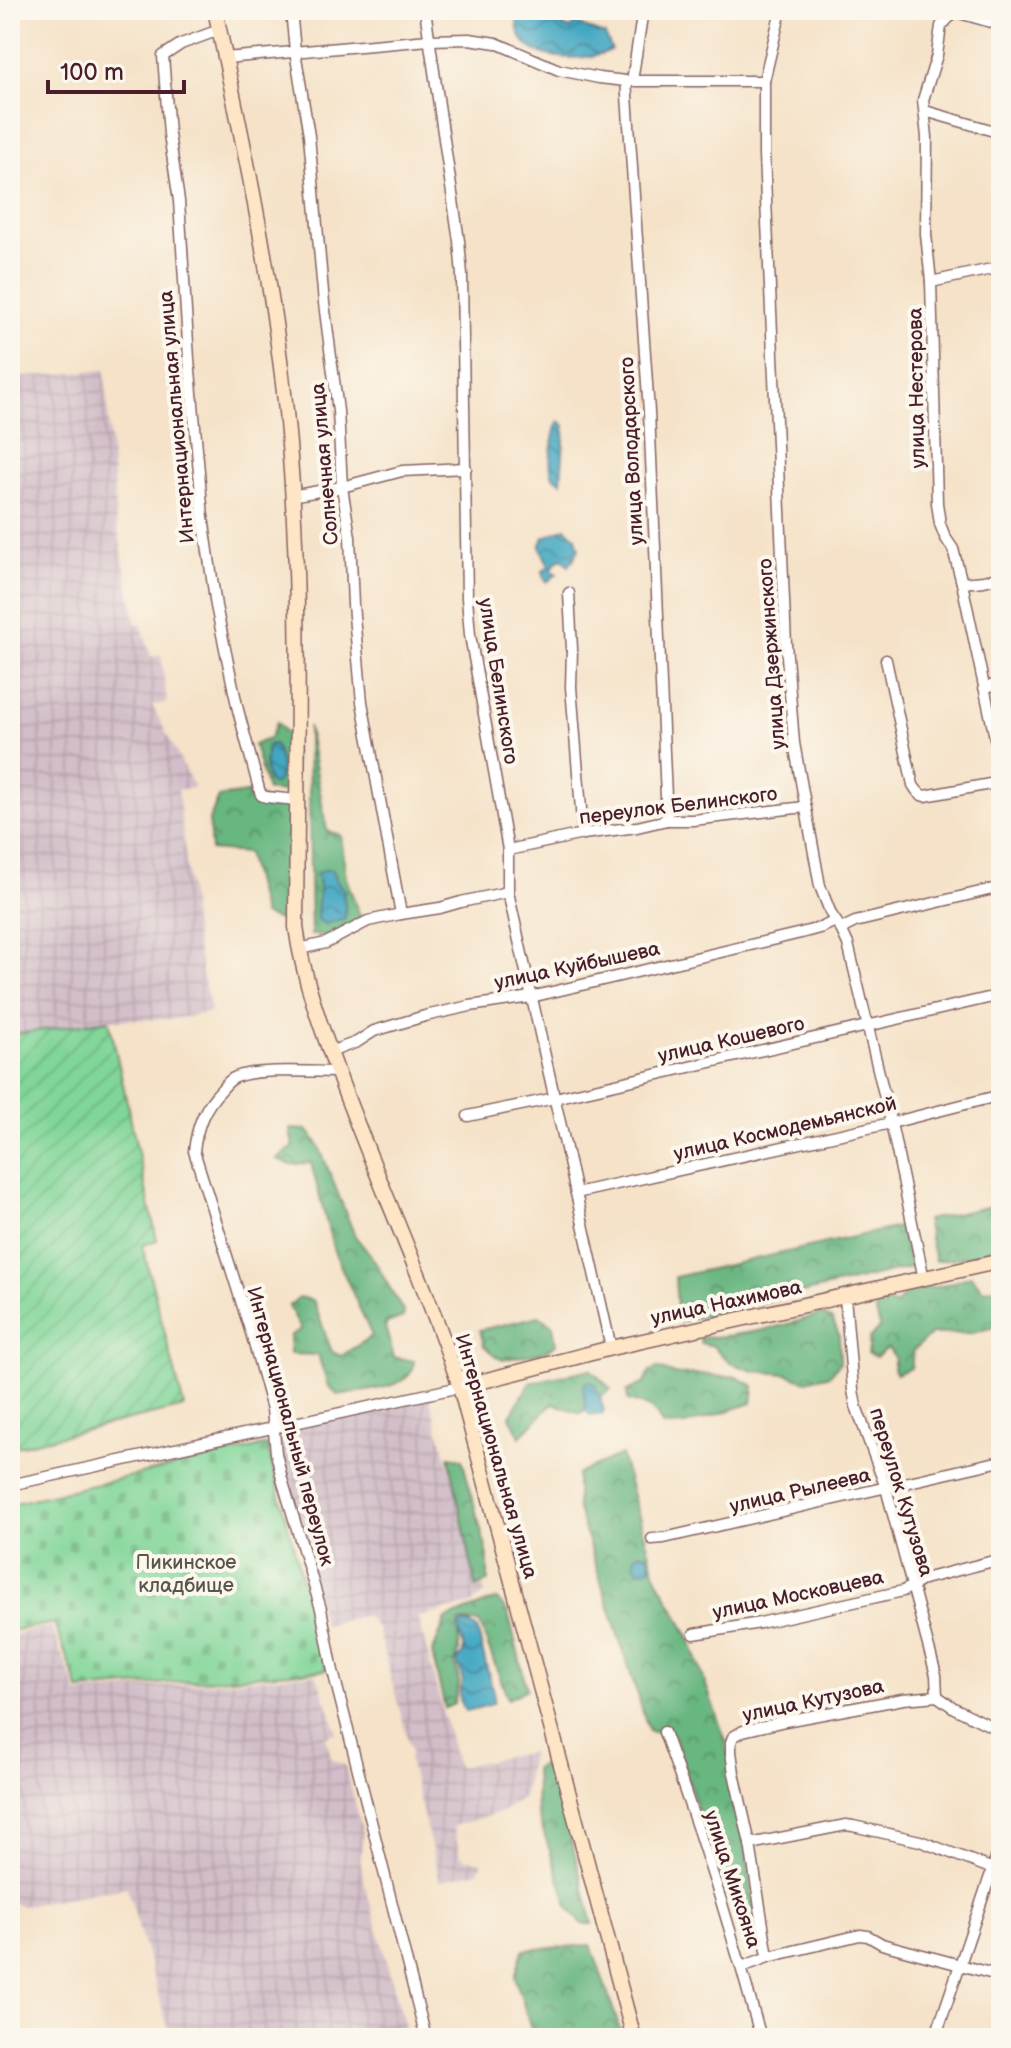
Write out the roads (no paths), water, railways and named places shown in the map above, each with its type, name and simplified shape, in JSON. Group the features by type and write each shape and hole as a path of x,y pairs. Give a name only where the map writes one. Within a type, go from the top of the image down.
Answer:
{"main road":[{"name":"Интернациональная улица","path":"215,10 266,267 282,376 296,599 296,927 299,949 330,1052 460,1387 634,2038"},
{"name":"улица Нахимова","path":"460,1387 611,1348 1001,1261"}],"street":[{"name":"Солнечная улица","path":"291,10 309,136 324,303 338,411 362,702 401,914"},
{"name":"улица Белинского","path":"425,10 461,264 469,625 508,850 508,892 611,1348"},
{"name":"улица Володарского","path":"643,10 629,81 649,412 667,820"},
{"name":"улица Дзержинского","path":"781,10 764,81 764,155 786,644 794,743 820,886 848,944 924,1279"},
{"path":"956,11 1001,25"},
{"name":"улица Нестерова","path":"956,11 941,26 937,55 924,94 926,234 931,282 937,503 940,524 953,549 962,583 1001,766"},
{"name":"Интернациональная улица","path":"219,30 181,44 163,56 165,100 179,201 203,517 219,621 259,789 261,795 266,797 297,800"},
{"path":"225,58 469,39 496,43 578,75 629,81 764,81"},
{"path":"925,111 1001,133"},
{"path":"931,282 1001,267"},
{"path":"291,496 342,487 402,471 466,468"},
{"path":"962,583 1001,577"},
{"path":"569,593 571,687 583,834"},
{"path":"886,660 917,792 925,796 1001,782"},
{"path":"984,687 1001,684"},
{"name":"переулок Белинского","path":"508,850 667,820 693,820 805,807"},
{"name":"улица Куйбышева","path":"330,1052 394,1024 470,1006 531,997 1001,887"},
{"path":"299,949 326,943 368,921 508,892"},
{"name":"улица Кошевого","path":"468,1116 1001,995"},
{"name":"Интернациональный переулок","path":"338,1072 284,1072 233,1077 209,1102 202,1116 194,1151 272,1409 282,1479 321,1609 333,1671 426,2038"},
{"name":"улица Космодемьянской","path":"576,1193 891,1123 1001,1095"},
{"name":"переулок Кутузова","path":"845,1297 856,1406 886,1488 936,1675 937,1696"},
{"path":"10,1485 460,1387"},
{"name":"улица Рылеева","path":"652,1539 1001,1461"},
{"name":"улица Московцева","path":"694,1634 760,1623 903,1591 924,1579 1001,1559"},
{"path":"937,1696 1001,1731"},
{"name":"улица Кутузова","path":"750,1844 731,1752 731,1742 737,1734 785,1721 903,1699 937,1696"},
{"name":"улица Микояна","path":"664,1732 698,1825 761,2038"},
{"path":"768,1957 750,1844 846,1825 920,1841 997,1868"},
{"path":"935,2038 997,1868 1001,1844"},
{"path":"742,1967 768,1957 860,1935 882,1944 1001,1976"}],"water":[{"path":"517,10 555,10 565,17 563,26 571,29 576,22 605,35 612,50 568,58 535,51 519,33"},
{"path":"559,421 565,426 561,482 555,479 551,469 553,439"},
{"path":"566,528 576,537 579,549 569,566 562,558 555,563 552,571 557,574 547,582 543,571 549,566 540,547 544,537"},
{"path":"274,744 280,769 276,784 271,784 265,759 269,745"},
{"path":"332,870 343,889 346,910 345,918 326,924 317,920 319,891 316,874"},
{"path":"589,1381 595,1385 604,1410 602,1414 592,1416 584,1410 584,1384"},
{"path":"647,1554 650,1559 651,1567 645,1571 638,1571 634,1564 635,1555"},
{"path":"471,1624 477,1629 494,1696 494,1702 489,1705 466,1711 460,1700 463,1681 457,1661 464,1648 458,1627"}],"park label":[{"name":"Пикинское кладбище","path":"186,1574"}]}
